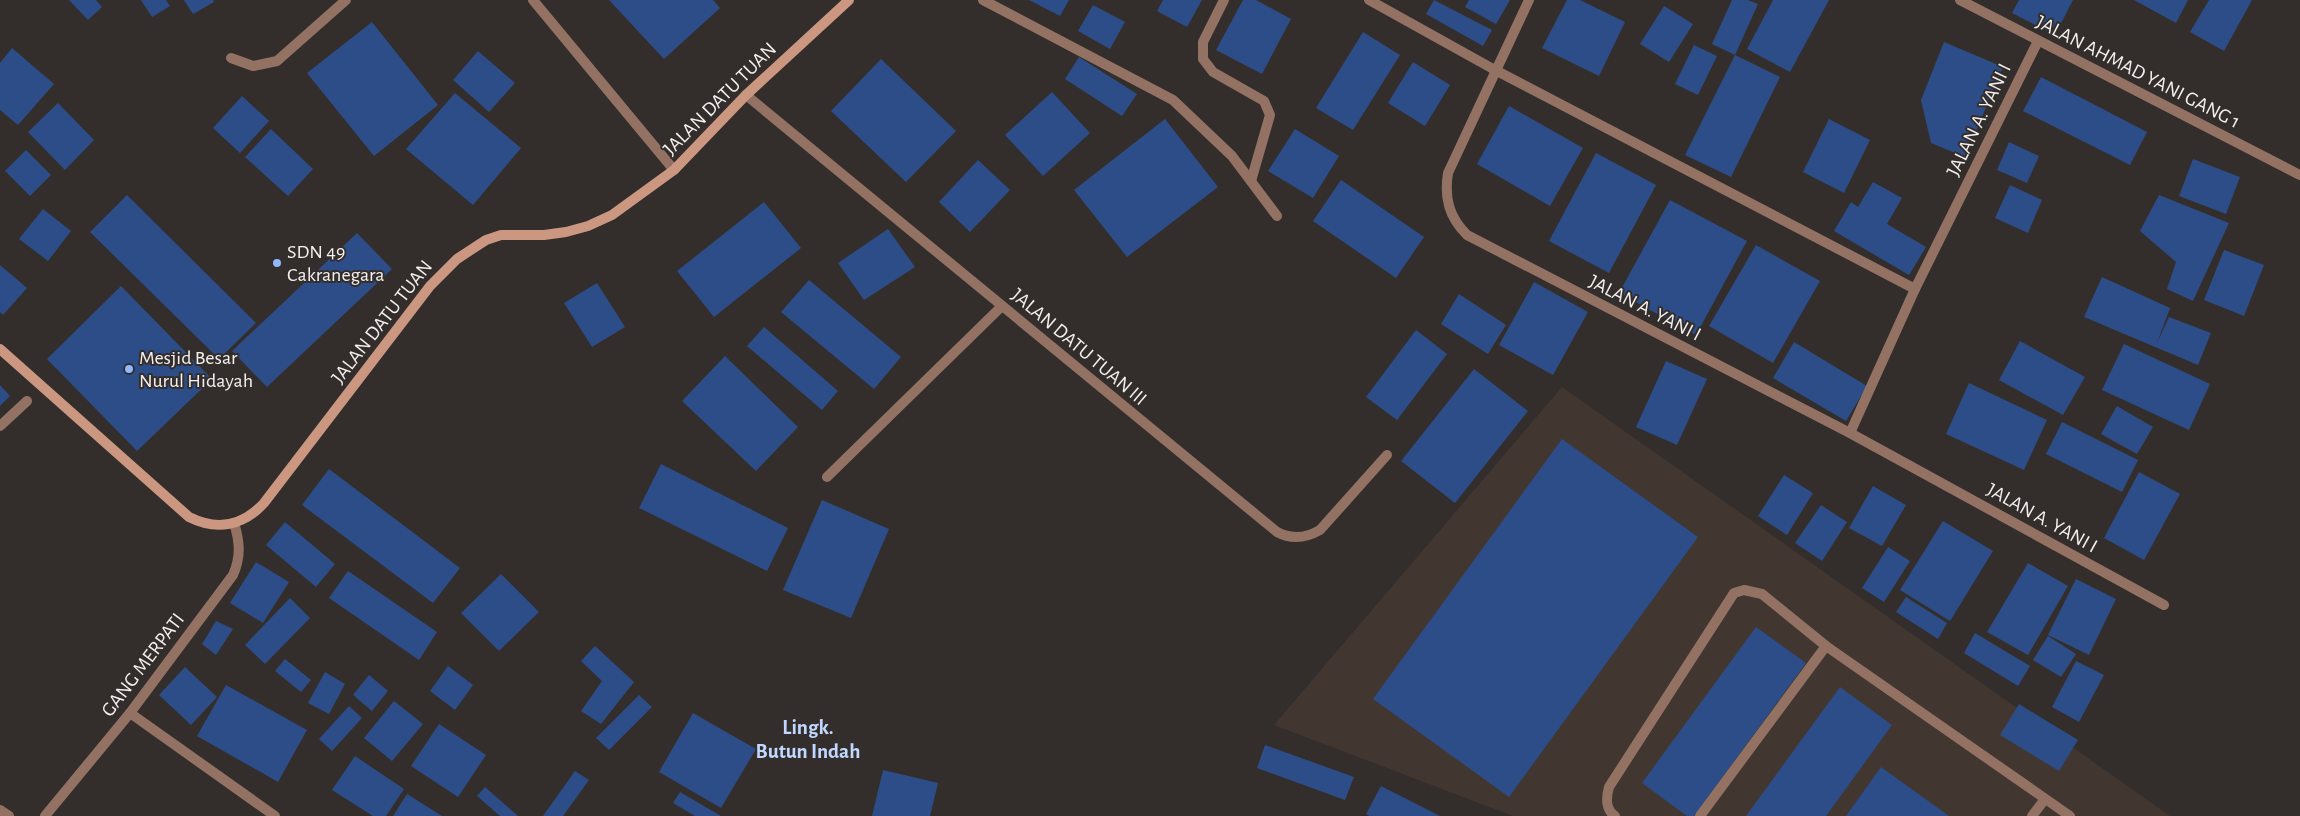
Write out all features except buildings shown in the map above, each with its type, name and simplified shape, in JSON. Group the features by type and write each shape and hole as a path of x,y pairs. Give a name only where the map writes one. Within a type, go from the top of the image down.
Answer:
{"street":[{"path":"231,58 253,66 276,61 346,0"},
{"path":"533,0 674,170"},
{"name":"JALAN DATU TUAN","path":"0,349 181,512 206,524 234,523 250,516 264,503 430,286 457,259 486,240 501,235 544,235 566,232 588,226 612,214 674,170 746,95 849,0"},
{"path":"983,0 1173,100 1232,156 1278,216"},
{"path":"1224,0 1203,42 1203,59 1213,72 1264,101 1270,115 1251,180"},
{"path":"1369,0 1495,70 1915,289"},
{"path":"1495,70 1528,0"},
{"name":"JALAN AHMAD YANI GANG 1","path":"1960,0 2300,175"},
{"name":"JALAN A. YANI I","path":"1850,433 1915,289 2038,41"},
{"name":"JALAN A. YANI I","path":"1495,70 1448,173 1446,193 1450,212 1467,235 1475,241 1850,433 2164,605"},
{"name":"JALAN DATU TUAN III","path":"746,95 1271,528 1283,535 1302,537 1320,530 1387,455"},
{"path":"828,476 1002,306"},
{"path":"0,426 27,401"},
{"name":"GANG MERPATI","path":"45,816 130,713 233,575 238,564 240,552 234,523"},
{"path":"1616,816 1611,813 1606,803 1609,787 1734,594 1744,590 1762,594 1826,646 2070,816"},
{"path":"1700,816 1826,646"},
{"path":"130,713 275,816"},
{"path":"2032,816 2045,799"},
{"path":"0,810 9,816"}],"shaded area":[{"path":"1562,387 2170,816 1513,816 1274,725"}],"place":[{"name":"SDN 49 Cakranegara","path":"277,263"},
{"name":"Mesjid Besar Nurul Hidayah","path":"129,369"}],"district":[{"name":"Lingk. Butun Indah","path":"808,739"}]}
